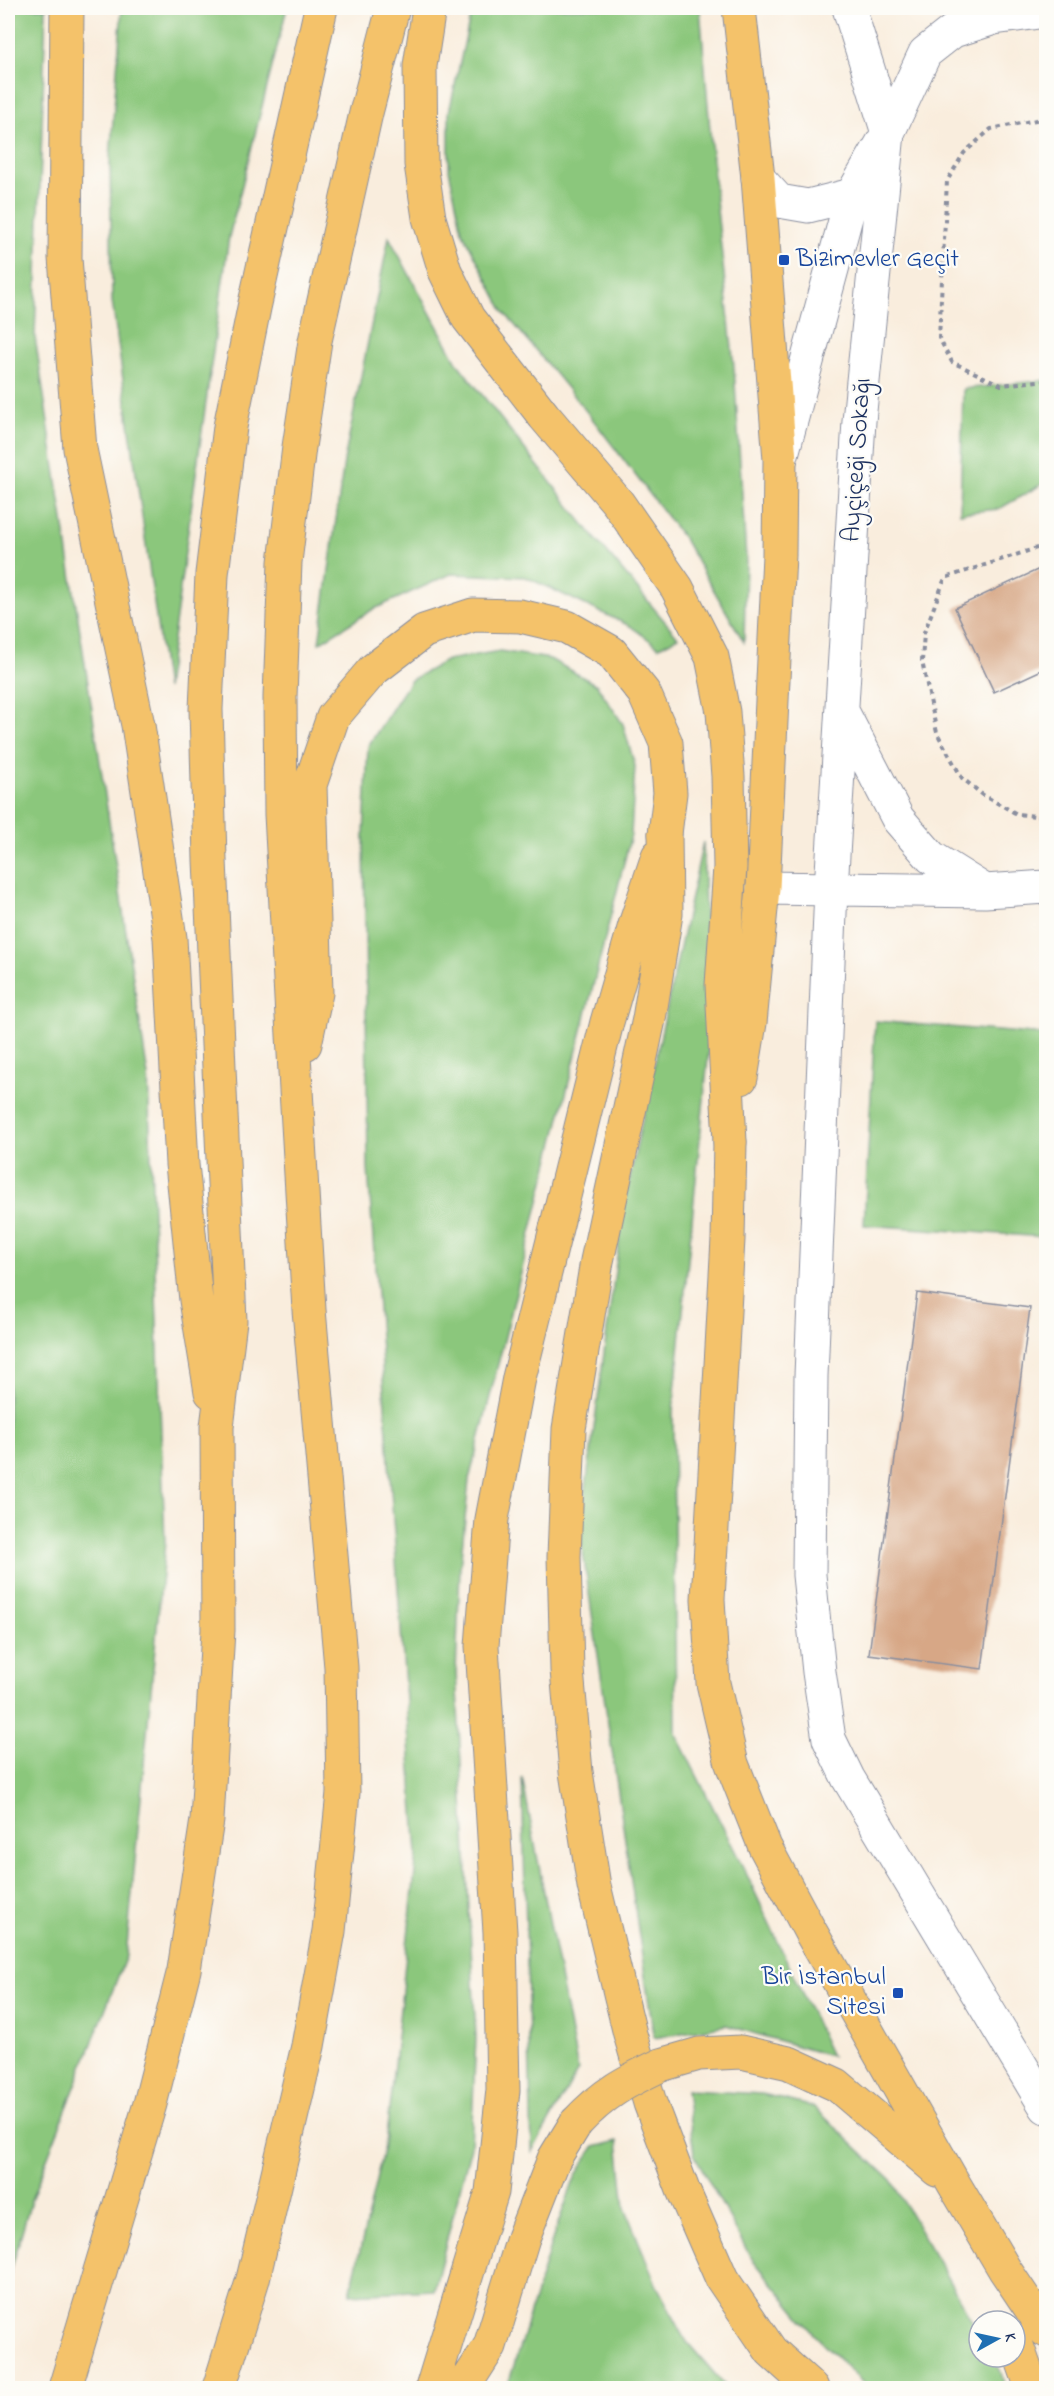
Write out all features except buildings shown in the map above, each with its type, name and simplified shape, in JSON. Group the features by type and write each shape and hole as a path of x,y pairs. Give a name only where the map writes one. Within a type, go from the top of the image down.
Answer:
{"main road":[{"path":"67,8 65,258 80,449 138,725 170,938 183,1176 195,1300 217,1427"},
{"path":"65,2388 150,2104 184,1970 207,1820 219,1630 217,1427 230,1321 209,836 206,709 212,574 230,427 254,308 321,8"},
{"path":"219,2388 253,2279 308,2046 329,1931 343,1793 341,1667 309,1310 296,1090 281,814 280,697 285,562 315,341 366,113 393,8"},
{"path":"429,8 420,66 421,164 429,218 445,271 468,318 544,416 618,503 677,588 712,657 723,712 728,776 730,867 722,986 730,1142 728,1239 708,1599 713,1683 732,1764 765,1846 809,1929 954,2184 1005,2270 1047,2331"},
{"path":"730,1142 750,1023 763,888 779,555 780,460 758,178 739,8"},
{"path":"296,1090 316,993 310,785 333,717 372,670 424,631 473,615 520,616 567,627 611,652 644,693 666,743 670,793 665,834 666,914 649,1019 597,1261 569,1429 564,1557 567,1670 576,1772 594,1886 630,2034 650,2103 683,2190 722,2279 771,2351 812,2388"},
{"path":"432,2388 492,2192 503,2090 500,1932 482,1646 492,1519 519,1378 607,1022 634,925 665,834"},
{"path":"463,2388 490,2346 523,2238 554,2159 576,2123 596,2102 627,2081 661,2065 699,2054 741,2052 789,2063 837,2085 954,2184"},
{"path":"1005,2270 1009,2309"},
{"path":"1025,2369 1032,2388"}],"street":[{"path":"780,460 852,195 888,133 849,8"},
{"name":"Ayçiçeği Sokağı","path":"1047,10 994,18 953,32 925,53 888,133 859,421 831,889 811,1376 809,1563 819,1672 830,1739 848,1778 1047,2107"},
{"path":"758,178 779,201 807,206 852,195"},
{"path":"842,709 898,819 931,857 985,891"},
{"path":"763,888 985,891 1047,887"}],"path":[{"path":"1047,118 991,129 964,153 947,181 939,338 952,362 1001,385 1047,380"},
{"path":"1047,545 945,578 924,633 922,661 937,733 962,778 983,795 1017,814 1047,817"}],"green space":[{"path":"8,8 46,8 35,337 148,1076 165,1542 126,1956 31,2200 8,2281"},
{"path":"122,8 287,8 229,237 166,689 112,301 110,158"},
{"path":"472,8 700,8 715,191 734,367 746,558 744,642 684,539 591,417 504,312 462,231 449,170 449,112"},
{"path":"389,237 458,364 589,531 678,637 659,647 630,626 526,577 451,574 372,610 319,643 344,461"},
{"path":"1046,380 1046,482 999,509 960,513 963,389"},
{"path":"500,651 550,659 597,685 623,724 635,766 631,835 469,1480 460,1568 456,1672 476,2037 471,2146 434,2290 350,2294 386,2137 417,1854 368,1169 364,835 368,746 411,680 447,660"},
{"path":"703,842 709,1048 673,1412 676,1734 747,1875 831,2056 726,2025 654,2038 580,1532 624,1204"},
{"path":"875,1021 1046,1035 1046,1237 864,1225"},
{"path":"522,1777 578,2070 532,2152"},
{"path":"686,2090 762,2094 814,2107 891,2180 967,2312 967,2369 999,2369 1005,2388 868,2388 814,2334 750,2256 694,2154"},
{"path":"618,2141 625,2208 656,2284 687,2342 727,2388 507,2388 554,2234 576,2175 594,2147"}],"place":[{"name":"Bizimevler Geçit","path":"784,260"},
{"name":"Bir İstanbul Sitesi","path":"898,1993"}]}
